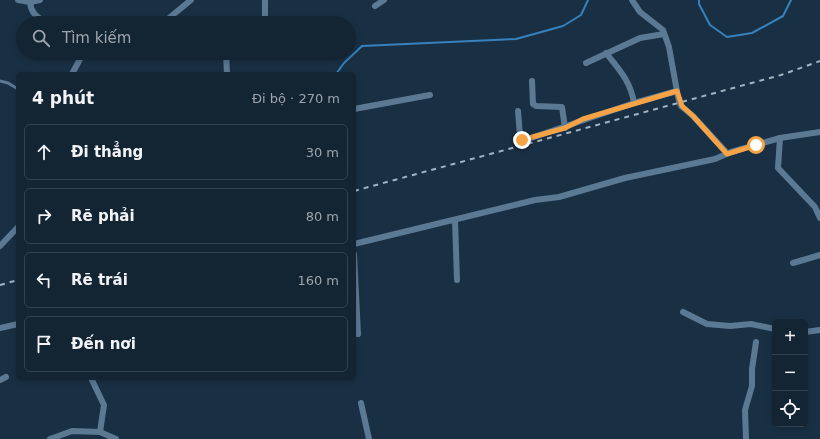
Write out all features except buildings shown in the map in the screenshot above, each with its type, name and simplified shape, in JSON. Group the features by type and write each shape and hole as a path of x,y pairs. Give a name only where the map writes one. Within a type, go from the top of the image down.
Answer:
{"street":[{"path":"18,0 30,2 40,0"},
{"path":"171,16 191,0"},
{"path":"265,0 265,16"},
{"path":"375,6 384,0"},
{"path":"632,0 640,12 658,25 664,34 669,47 677,91 682,106 727,154"},
{"path":"30,2 30,8 36,16"},
{"path":"586,63 647,36 664,34"},
{"path":"606,53 626,78 634,103"},
{"path":"73,72 79,60"},
{"path":"226,60 227,72"},
{"path":"532,82 533,104 536,106 562,107 565,128"},
{"path":"518,111 520,136 522,140 565,128 583,119 677,91"},
{"path":"356,109 430,95"},
{"path":"356,244 535,200 559,197 647,173 715,159 780,138 820,132"},
{"path":"780,138 778,168 814,207 820,218"},
{"path":"455,220 457,280"},
{"path":"0,246 16,229"},
{"path":"793,263 820,255"},
{"path":"356,294 358,334"},
{"path":"683,312 708,324 730,326 750,324 772,328"},
{"path":"0,328 16,324"},
{"path":"808,332 820,330"},
{"path":"746,439 745,410 752,386 752,369 756,342"},
{"path":"92,380 104,405 100,432"},
{"path":"361,403 369,439"},
{"path":"50,439 72,431 100,432 116,439"}],"lane":[{"path":"0,81 8,83 16,88"}],"waterway":[{"path":"356,52 362,46 516,39 563,26 581,15 588,0"},
{"path":"699,0 699,4 710,25 727,37 752,33 783,16 791,0"},
{"path":"337,72 347,60"}],"railway":[{"path":"356,190 781,75 820,61"},
{"path":"0,285 16,281"}],"route":[{"path":"522,140 565,128 583,119 677,91 680,103 684,109 693,116 727,154 756,145"}]}
